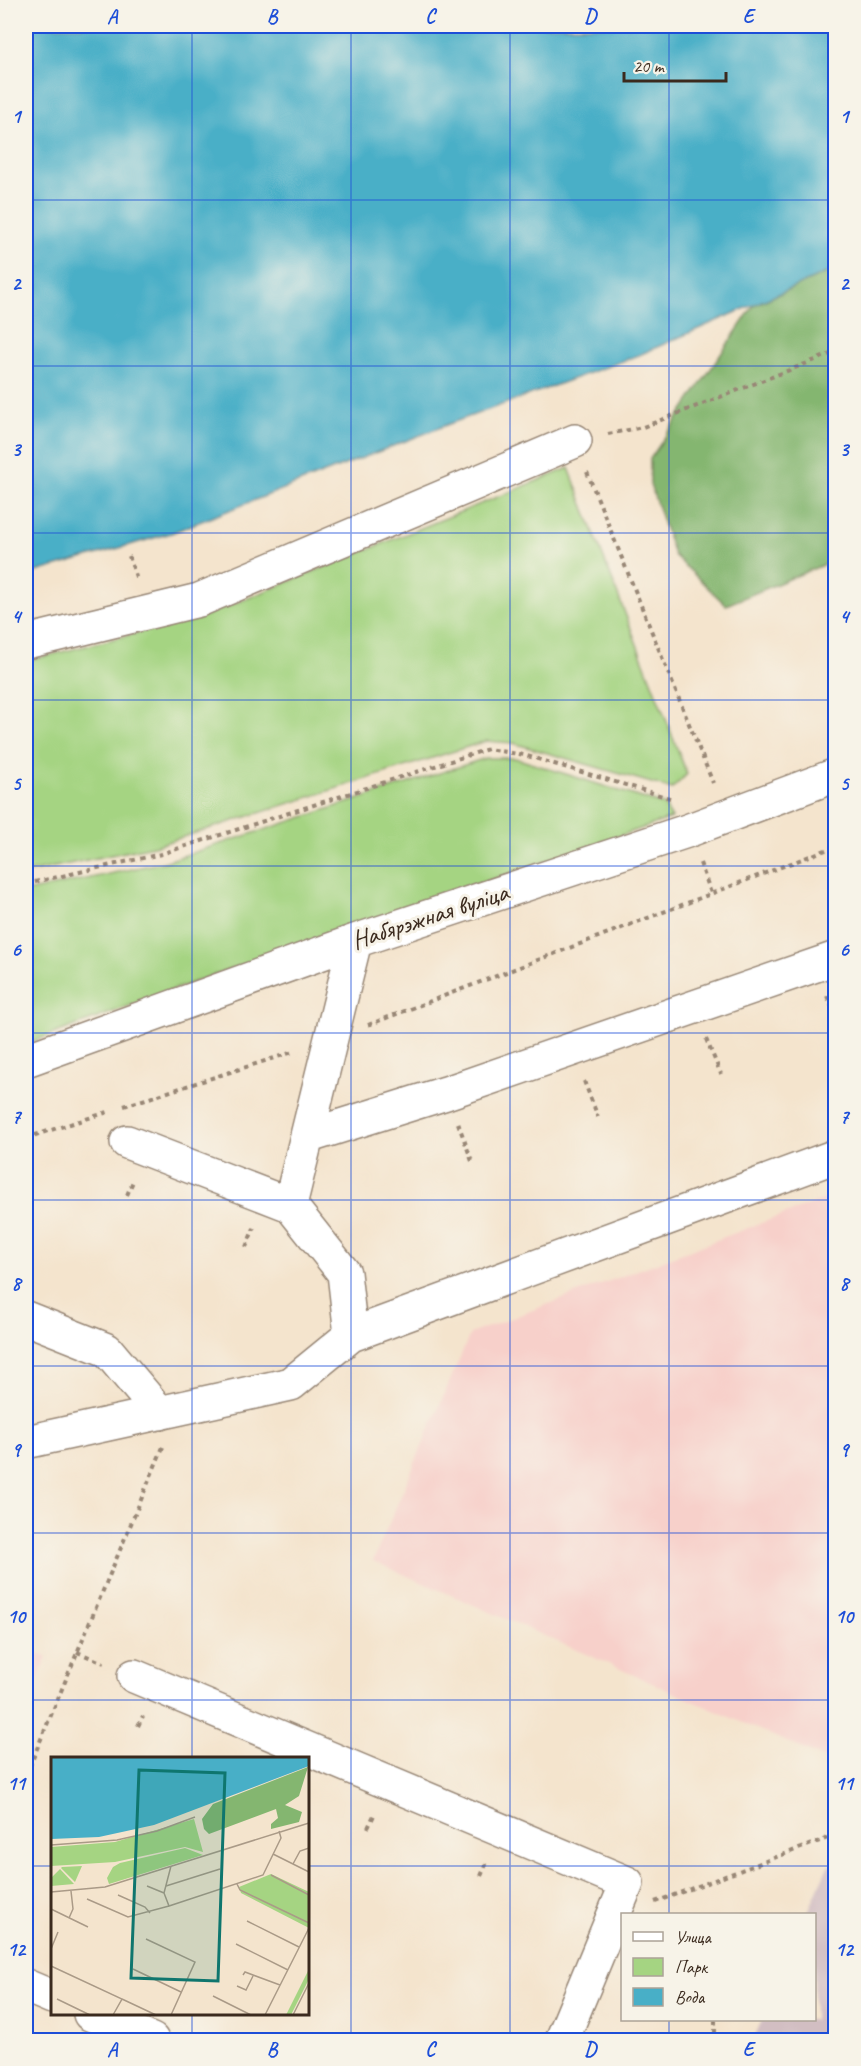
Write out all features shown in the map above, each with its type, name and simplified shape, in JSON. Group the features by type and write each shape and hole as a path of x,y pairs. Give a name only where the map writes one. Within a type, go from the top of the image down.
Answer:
{"street":[{"path":"26,642 199,600 575,441"},
{"name":"Набярэжная вуліца","path":"26,1060 355,941 687,831 836,775"},
{"path":"290,1205 309,1136 355,941"},
{"path":"309,1136 447,1093 836,958"},
{"path":"127,1142 290,1205 344,1273 351,1335"},
{"path":"26,1442 291,1384 351,1335 836,1156"},
{"path":"26,1318 107,1350 169,1411"},
{"path":"134,1676 627,1883 562,2040"},
{"path":"26,1986 51,1997"},
{"path":"95,2015 152,2040"}],"path":[{"path":"704,787 713,783 575,441 643,427 836,352"},
{"path":"26,884 161,854 488,749 524,755 678,800"},
{"path":"26,1138 330,1040 836,846"},
{"path":"447,1093 473,1164"},
{"path":"26,1775 169,1411"},
{"path":"625,1913 836,1835"},
{"path":"612,1918 621,1915"},
{"path":"715,2021 715,2040"}],"shaded area":[{"path":"835,1195 835,1763 373,1561 470,1334"},
{"path":"26,1649 47,1657 26,1709"},
{"path":"835,1862 835,2040 753,2040 762,2021 816,2021 816,1913 807,1913 828,1866"}],"green space":[{"path":"835,269 835,560 726,605 674,555 650,484 650,459 754,305"},
{"path":"569,468 687,774 672,789 513,743 486,741 158,845 26,873 26,661 204,616"},
{"path":"486,758 515,758 664,805 672,818 219,973 26,1044 26,892 164,862"}],"water":[{"path":"26,26 835,26 835,269 639,355 449,424 171,533 26,575"}]}
